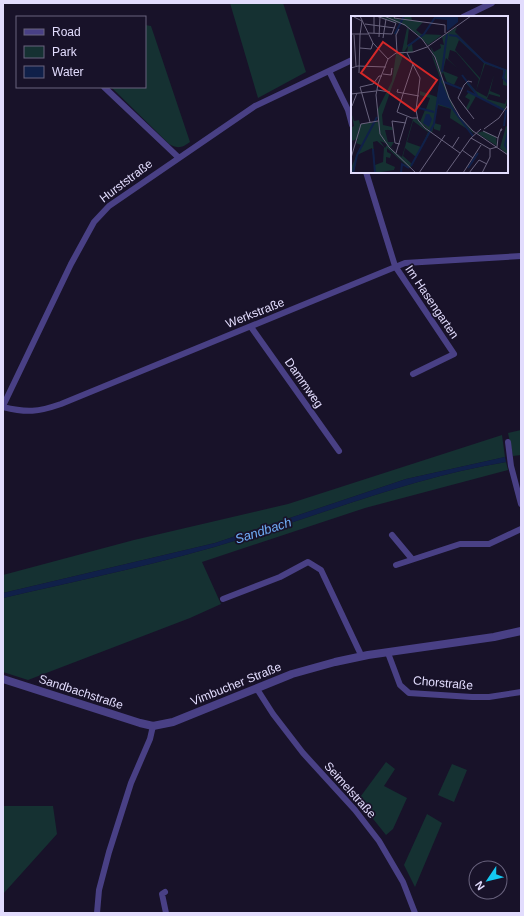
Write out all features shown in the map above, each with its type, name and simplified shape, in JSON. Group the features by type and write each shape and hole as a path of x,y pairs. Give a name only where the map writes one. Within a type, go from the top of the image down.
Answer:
{"street":[{"path":"465,16 492,3"},
{"name":"Hurststraße","path":"3,406 94,222 109,206 255,106 351,60"},
{"path":"329,71 348,110 351,121"},
{"path":"105,88 178,158"},
{"name":"Im Hasengarten","path":"366,173 395,266 454,354 413,374"},
{"name":"Werkstraße","path":"3,406 27,412 43,410 251,327 395,266 412,262 521,256"},
{"name":"Dammweg","path":"251,327 339,451"},
{"path":"508,442 511,466 521,504"},
{"path":"396,565 460,544 489,544 521,529"},
{"path":"392,535 412,559"},
{"path":"223,600 280,577 308,562 315,564 322,570 362,657"},
{"name":"Vimbucher Straße","path":"152,726 173,722 312,668 362,657 494,637 521,631"},
{"name":"Chorstraße","path":"388,653 400,685 409,693 488,697 521,692"},
{"name":"Sandbachstraße","path":"3,679 152,726"},
{"name":"Seimelstraße","path":"257,689 272,714 303,753 355,810 379,842 403,882 415,913"},
{"path":"96,913 99,890 105,864 131,783 150,739 152,726"},
{"path":"165,892 162,894 166,913"}],"green space":[{"path":"230,3 283,3 306,72 258,98"},
{"path":"146,25 151,26 190,142 182,147 175,147 169,144 112,88 146,88"},
{"path":"521,430 521,455 513,456 508,433"},
{"path":"502,435 505,457 406,479 215,543 3,593 3,575 134,540 288,504"},
{"path":"506,462 508,470 365,508 202,562 221,604 190,618 28,680 3,672 3,598 124,570 214,547 439,476"},
{"path":"386,762 395,769 384,786 407,798 393,829 386,835 358,800"},
{"path":"452,764 467,770 454,802 438,795"},
{"path":"3,806 53,806 57,834 3,894"},
{"path":"427,814 442,823 415,887 404,865"}],"water":[{"name":"Sandbach","path":"505,457 506,462 439,476 214,547 124,570 3,598 3,593 215,543 406,479"}]}
